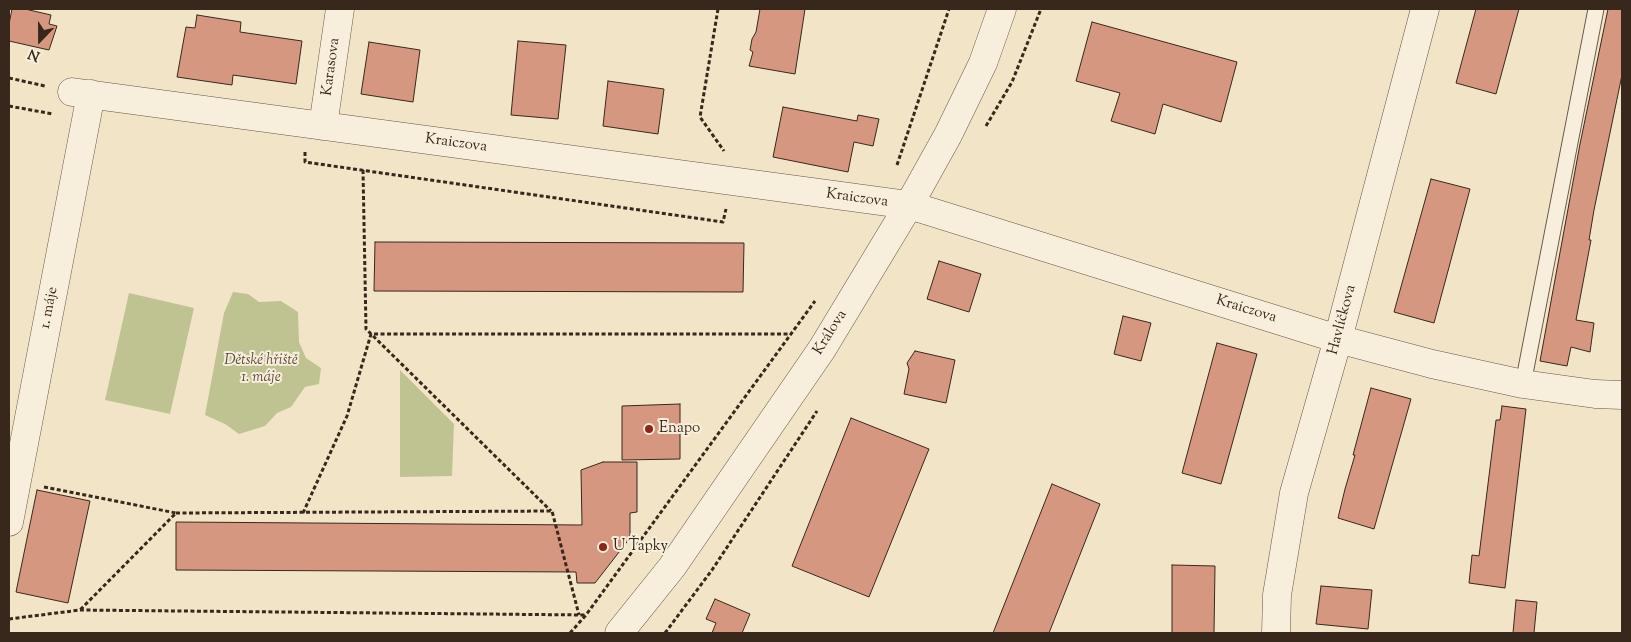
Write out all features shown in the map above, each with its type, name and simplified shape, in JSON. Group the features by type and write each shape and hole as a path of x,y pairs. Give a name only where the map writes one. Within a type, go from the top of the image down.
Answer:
{"street":[{"name":"Karasova","path":"315,125 340,9"},
{"name":"Králova","path":"619,633 672,567 822,349 909,205 948,135 983,63 1002,9"},
{"name":"Havlíčkova","path":"1276,633 1277,595 1294,493 1338,339 1425,9"},
{"name":"Kraiczova","path":"82,93 315,125 731,170 909,205 1338,339 1432,364 1523,384 1595,394 1622,395"},
{"name":"1. máje","path":"9,522 82,93"}],"lane":[{"path":"1523,384 1596,9"}],"path":[{"path":"315,125 305,162 723,222 731,170 700,117 718,9"},
{"path":"894,172 949,9"},
{"path":"9,78 82,93"},
{"path":"363,170 366,329 552,511 579,615"},
{"path":"570,633 586,616 821,294"},
{"path":"371,334 792,334"},
{"path":"303,513 347,416 371,334"},
{"path":"16,482 176,513 552,511"},
{"path":"80,610 176,513"},
{"path":"9,619 80,610 586,616"}],"green space":[{"name":"Dětské hřiště 1. máje","path":"233,292 248,294 259,302 281,301 298,312 299,342 306,358 321,368 319,384 305,387 291,407 277,413 265,426 239,434 225,424 205,415 224,313"},
{"path":"129,293 194,308 170,414 105,400"},
{"path":"400,370 454,424 452,476 400,477"}],"building":[{"path":"12,9 25,9 51,15 49,24 57,26 49,50 9,41 9,24"},
{"path":"760,9 805,9 795,74 749,66 753,52 750,50 752,39 756,32"},
{"path":"1476,9 1519,9 1496,94 1456,83"},
{"path":"1608,9 1622,9 1622,75 1594,210 1589,240 1591,240 1576,320 1594,323 1590,352 1571,347 1567,366 1540,361 1580,144"},
{"path":"197,15 241,22 240,32 302,41 296,84 233,75 232,85 177,77 186,27 195,28"},
{"path":"1092,22 1237,62 1221,122 1163,104 1155,134 1111,121 1120,93 1076,81"},
{"path":"518,41 566,45 558,119 511,115"},
{"path":"369,42 420,50 413,102 361,94"},
{"path":"608,81 664,89 658,134 603,126"},
{"path":"783,107 857,121 858,115 879,119 873,146 854,142 848,172 773,157"},
{"path":"1431,179 1470,189 1434,323 1394,312"},
{"path":"375,242 744,243 743,292 374,291"},
{"path":"939,261 981,274 969,312 927,299"},
{"path":"1123,316 1151,323 1141,361 1114,354"},
{"path":"1217,343 1257,354 1221,484 1182,473"},
{"path":"915,351 955,360 946,403 904,394 909,369 907,363"},
{"path":"1371,388 1411,399 1374,529 1338,518"},
{"path":"680,404 680,459 622,460 622,406"},
{"path":"1502,406 1526,409 1505,588 1469,583 1472,555 1479,556 1496,420 1500,420"},
{"path":"851,418 929,449 869,597 792,566"},
{"path":"603,462 637,462 637,512 630,513 630,538 595,583 577,583 576,572 176,570 176,522 582,525 581,470"},
{"path":"1052,484 1100,504 1049,633 993,633"},
{"path":"37,490 90,501 68,603 16,592"},
{"path":"1172,565 1215,566 1214,633 1172,633"},
{"path":"1321,586 1372,590 1368,629 1316,624"},
{"path":"715,599 750,614 742,633 712,633 716,623 706,619"},
{"path":"1516,600 1537,602 1534,633 1513,633"}],"place":[{"name":"Enapo","path":"649,429"},
{"name":"U Ťapky","path":"603,547"}]}
